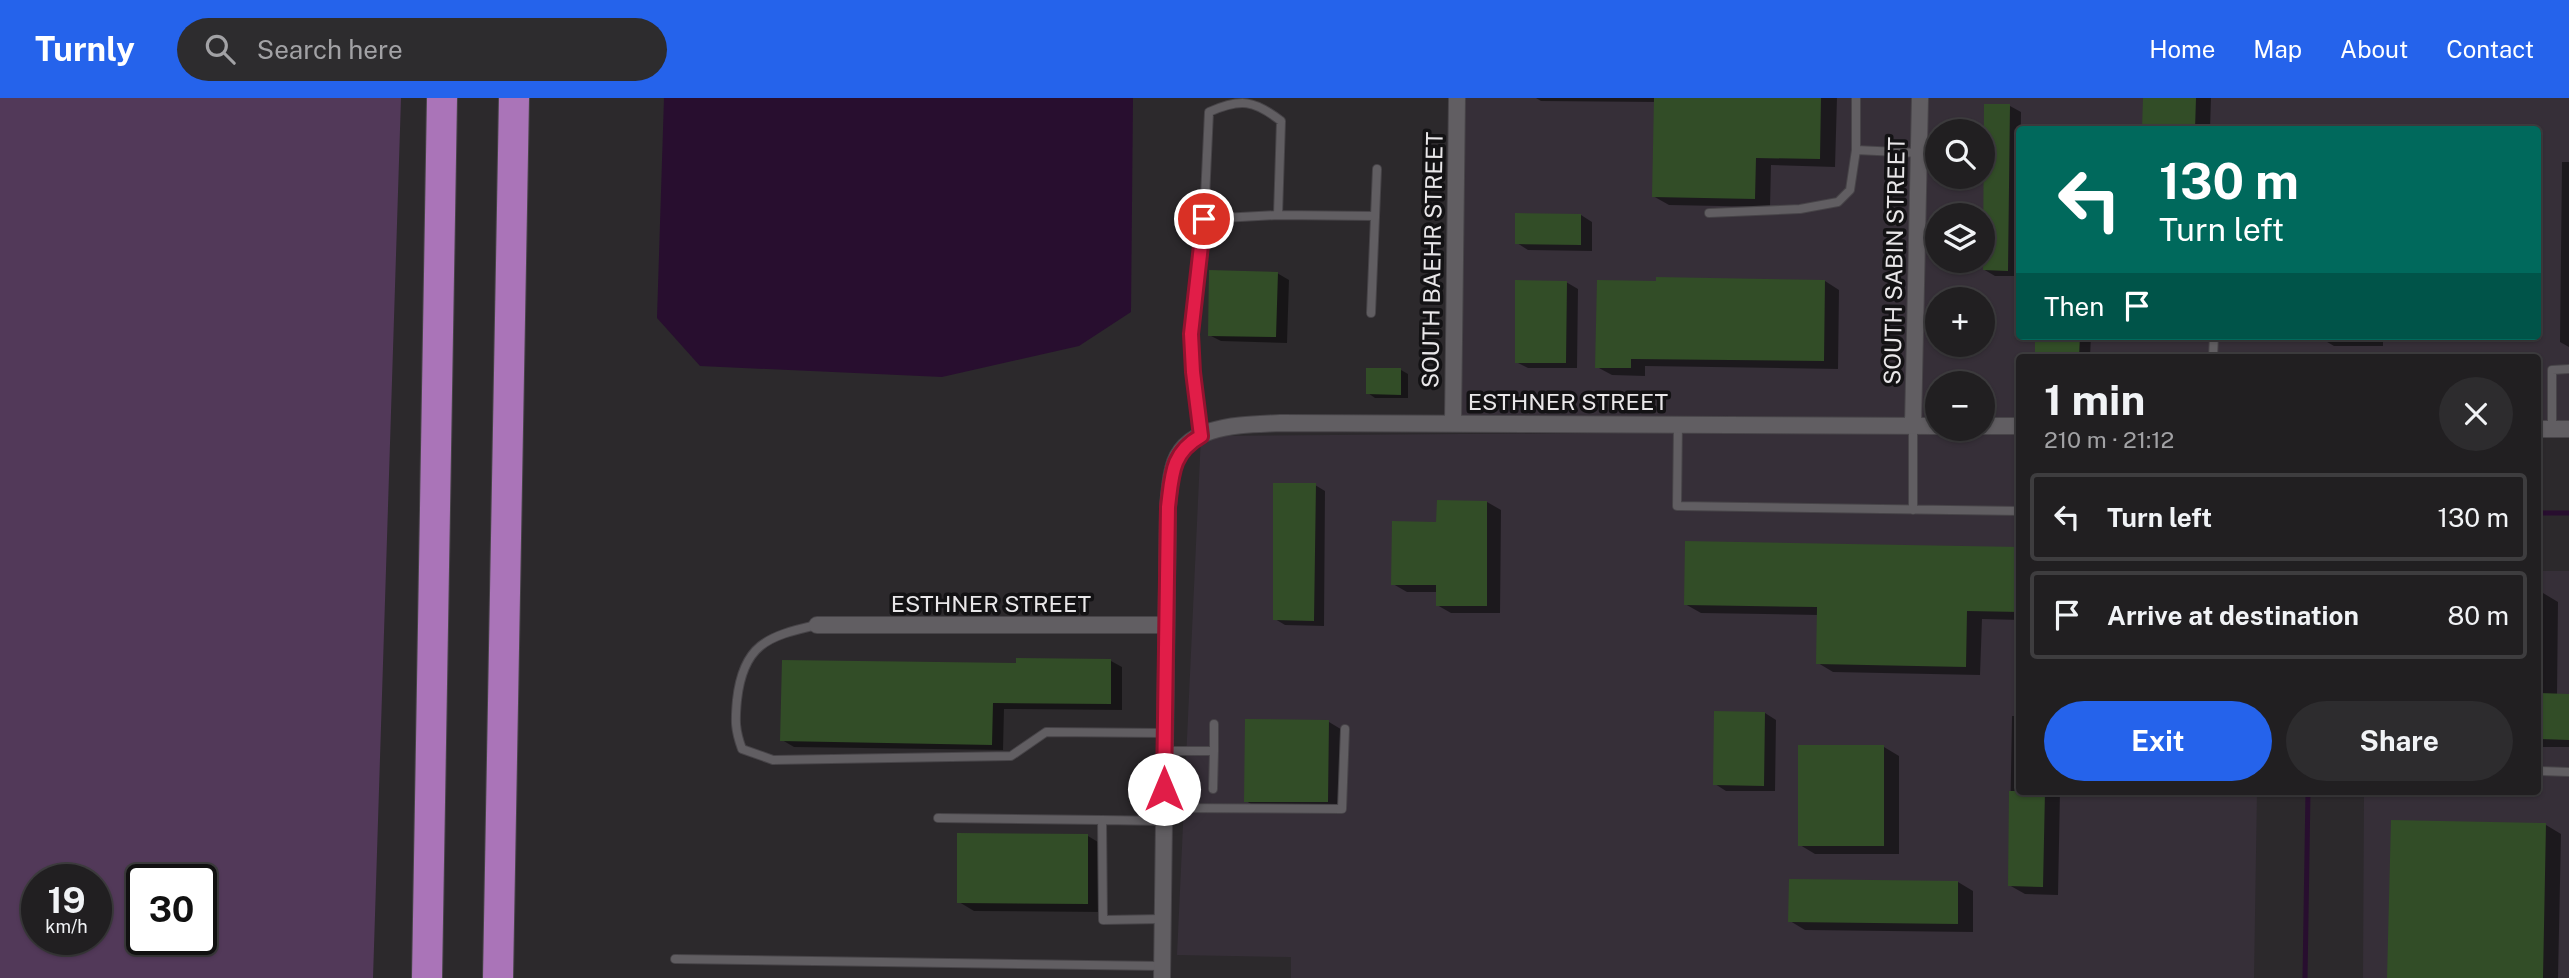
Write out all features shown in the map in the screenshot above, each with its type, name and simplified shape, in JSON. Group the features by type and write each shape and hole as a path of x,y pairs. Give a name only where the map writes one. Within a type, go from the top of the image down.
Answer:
{"highway":[{"path":"427,978 442,98"},
{"path":"498,978 514,98"}],"street":[{"name":"SOUTH BAEHR STREET","path":"1453,423 1457,98"},
{"name":"SOUTH SABIN STREET","path":"1913,426 1920,98"},
{"name":"ESTHNER STREET","path":"1201,436 1226,426 1280,422 1925,426"},
{"path":"1995,426 2016,426"},
{"path":"2544,429 2569,429"},
{"path":"1162,972 1168,507 1173,466 1186,444 1201,436"},
{"name":"ESTHNER STREET","path":"817,625 1166,625"}],"lane":[{"path":"1709,213 1800,209 1838,202 1850,190 1856,150 1856,98"},
{"path":"1201,436 1191,334 1204,219 1209,112 1225,101 1254,100 1281,121 1278,215"},
{"path":"1856,150 1919,153"},
{"path":"1371,313 1377,169"},
{"path":"1204,219 1278,215 1374,216"},
{"path":"2544,429 2552,370 2569,369"},
{"path":"1678,424 1677,506 2016,512"},
{"path":"1913,426 1913,510"},
{"path":"817,625 780,633 750,654 739,681 735,730 742,749 774,760 1011,756 1046,732 1164,733"},
{"path":"1213,789 1214,724"},
{"path":"938,818 1102,820 1164,815 1342,809 1345,729"},
{"path":"1164,751 1214,751"},
{"path":"2541,771 2569,772"},
{"path":"1102,820 1103,920 1162,919"},
{"path":"675,959 1162,972"}],"shaded area":[{"path":"0,98 401,98 373,978 0,978"},
{"path":"664,98 1133,98 1131,312 1079,346 942,377 700,366 657,318"},
{"path":"1458,98 2569,98 2569,430 2541,430 2541,354 2016,354 2016,426 1995,426 1995,371 1925,371 1925,426 1453,423"},
{"path":"1995,430 2016,430 2016,795 2257,795 2254,978 1291,978 1291,957 1177,955 1201,436 1925,431 1925,441 1995,441"},
{"path":"2541,571 2569,571 2569,978 2363,978 2364,795 2541,795"}],"building":[{"path":"1654,98 1821,98 1820,159 1756,158 1755,199 1652,197"},
{"path":"2143,98 2196,98 2195,126 2142,126"},
{"path":"1984,104 2010,104 2008,271 1995,270 1995,203 1983,203 1983,189 1995,189 1995,119 1984,119"},
{"path":"1515,213 1581,214 1581,245 1515,244"},
{"path":"1209,270 1278,272 1276,337 1208,336"},
{"path":"1656,277 1825,280 1824,361 1631,359 1631,368 1595,368 1597,280 1656,281"},
{"path":"1515,280 1567,281 1566,363 1515,363"},
{"path":"2035,340 2080,340 2079,354 2035,354"},
{"path":"1366,368 1401,368 1401,395 1366,394"},
{"path":"1273,483 1316,483 1314,621 1273,620"},
{"path":"1437,500 1487,501 1487,606 1436,606 1436,585 1391,585 1392,521 1436,522"},
{"path":"1685,541 2016,547 2016,612 1967,611 1966,667 1816,664 1817,607 1684,605"},
{"path":"1016,658 1111,659 1111,704 993,703 992,745 780,741 782,660 1016,663"},
{"path":"2541,693 2569,694 2569,740 2541,739"},
{"path":"1714,711 1765,712 1764,786 1713,785"},
{"path":"1245,719 1329,720 1328,802 1244,802"},
{"path":"1798,745 1884,745 1884,846 1798,846"},
{"path":"2009,791 2016,791 2016,795 2045,795 2043,887 2008,886"},
{"path":"2391,820 2546,823 2543,978 2387,978"},
{"path":"957,833 1088,834 1088,904 957,903"},
{"path":"1789,879 1958,881 1958,924 1788,922"}],"waterway":[{"path":"2541,513 2569,513"},
{"path":"2305,978 2308,795"}],"route":[{"path":"1164,789 1168,507 1173,466 1186,444 1201,436 1191,334 1204,219"}]}
